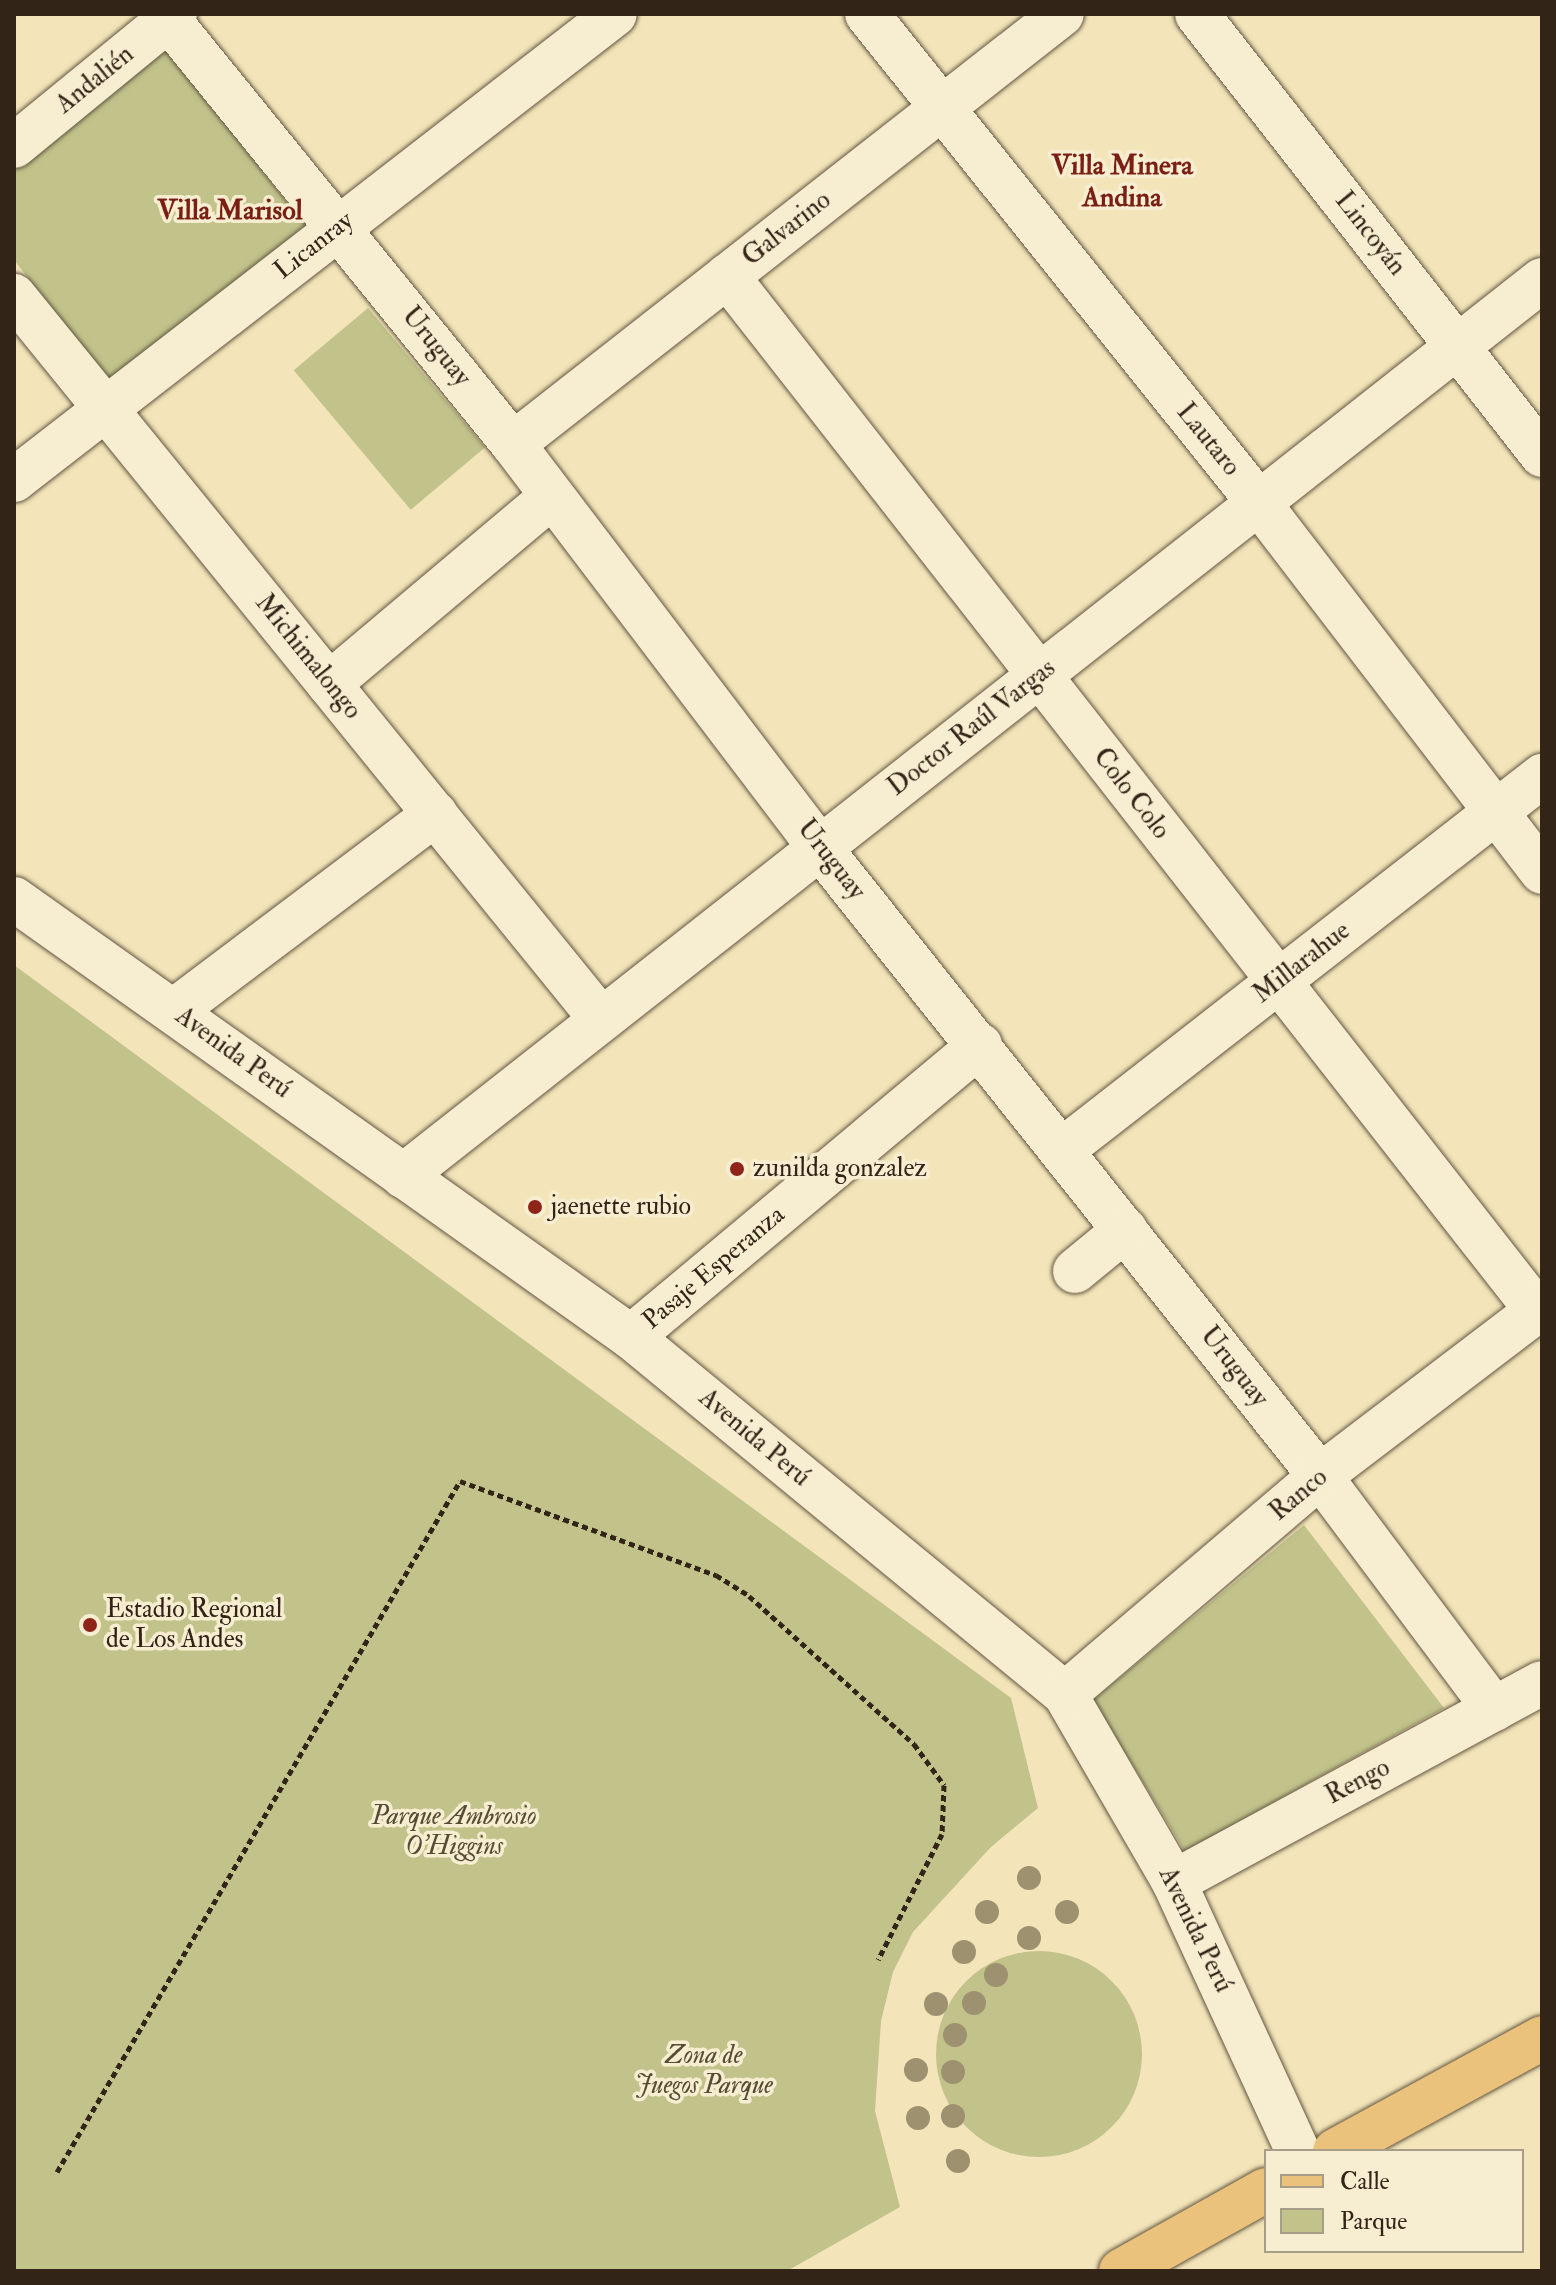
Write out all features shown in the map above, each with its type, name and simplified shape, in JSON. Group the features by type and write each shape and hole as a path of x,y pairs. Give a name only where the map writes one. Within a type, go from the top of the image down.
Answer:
{"main road":[{"path":"1339,2149 1542,2038"},
{"path":"1121,2271 1264,2191"}],"street":[{"name":"Licanray","path":"14,480 615,14"},
{"name":"Lautaro","path":"867,14 1259,503 1542,872"},
{"name":"Galvarino","path":"513,444 1062,14"},
{"name":"Lincoyán","path":"1197,14 1542,455"},
{"name":"Uruguay","path":"169,16 513,444 820,848 980,1045 1320,1476 1494,1709"},
{"name":"Andalién","path":"14,146 169,16"},
{"name":"Colo Colo","path":"727,276 1276,983 1540,1309"},
{"name":"Doctor Raúl Vargas","path":"403,1176 1542,280"},
{"name":"Michimalongo","path":"14,296 601,1019"},
{"path":"329,684 551,497"},
{"name":"Millarahue","path":"1062,1150 1542,776"},
{"path":"175,1010 435,814"},
{"name":"Avenida Perú","path":"14,899 175,1010 631,1337 1065,1694 1174,1882 1297,2149"},
{"name":"Pasaje Esperanza","path":"631,1337 980,1045"},
{"path":"1075,1271 1125,1230"},
{"name":"Ranco","path":"1065,1694 1320,1476 1540,1309"},
{"name":"Rengo","path":"1174,1882 1542,1683"}],"path":[{"path":"57,2172 460,1481 716,1575 749,1596 914,1744 944,1785 942,1834 878,1960"}],"green space":[{"path":"165,47 310,232 113,386 14,260 14,165"},
{"path":"368,308 485,447 411,510 294,370"},
{"name":"Parque Ambrosio O'Higgins","path":"14,965 1011,1698 1038,1808 991,1847 913,1932 893,1972 881,2021 875,2111 900,2207 787,2271 14,2271"},
{"path":"1304,1525 1444,1708 1185,1851 1093,1700"},
{"path":"1039,1951 1078,1959 1112,1981 1134,2015 1142,2054 1134,2093 1112,2127 1078,2149 1039,2157 1000,2149 966,2127 944,2093 936,2054 944,2015 966,1981 1000,1959"}],"place":[{"name":"zunilda gonzalez","path":"737,1169"},
{"name":"jaenette rubio","path":"535,1207"},
{"name":"Estadio Regional de Los Andes","path":"90,1625"}],"district":[{"name":"Villa Minera Andina","path":"1122,182"},
{"name":"Villa Marisol","path":"230,211"}],"park label":[{"name":"Zona de Juegos Parque","path":"704,2071"}]}
